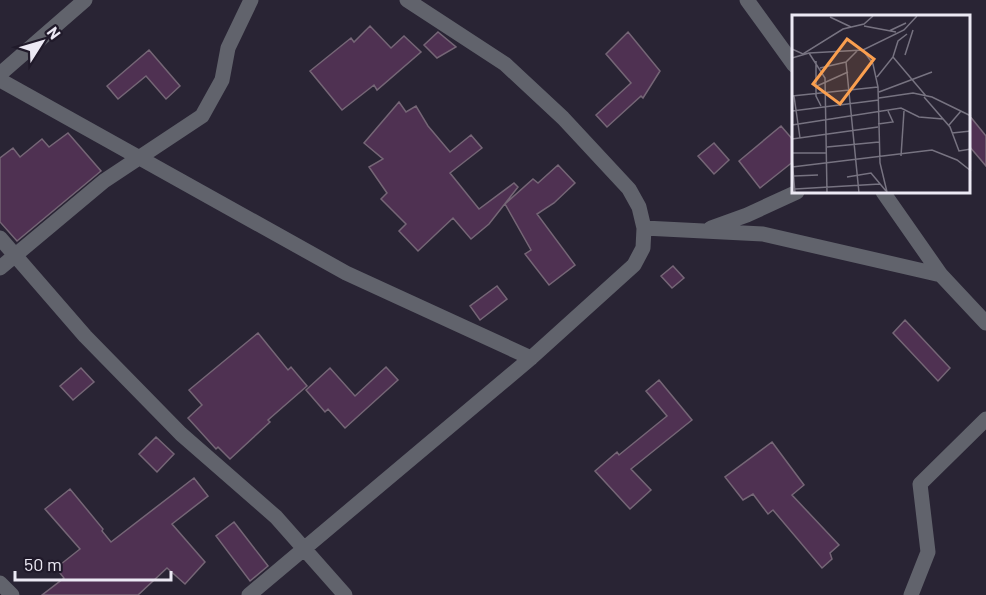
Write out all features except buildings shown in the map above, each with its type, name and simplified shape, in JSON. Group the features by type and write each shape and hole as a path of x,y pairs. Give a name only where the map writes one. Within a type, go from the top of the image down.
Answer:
{"street":[{"path":"0,74 85,0"},
{"path":"0,268 104,181 201,116 222,80 228,48 251,0"},
{"path":"249,595 531,358 634,265 643,248 644,228 639,207 629,189 563,118 505,64 407,0"},
{"path":"747,0 792,62"},
{"path":"0,80 346,273 531,358"},
{"path":"704,231 793,194"},
{"path":"884,194 941,275 986,323"},
{"path":"644,228 763,234 941,275"},
{"path":"0,238 85,336 180,434 276,517 345,595"},
{"path":"912,595 928,552 920,483 986,418"},
{"path":"0,583 12,595"}]}
